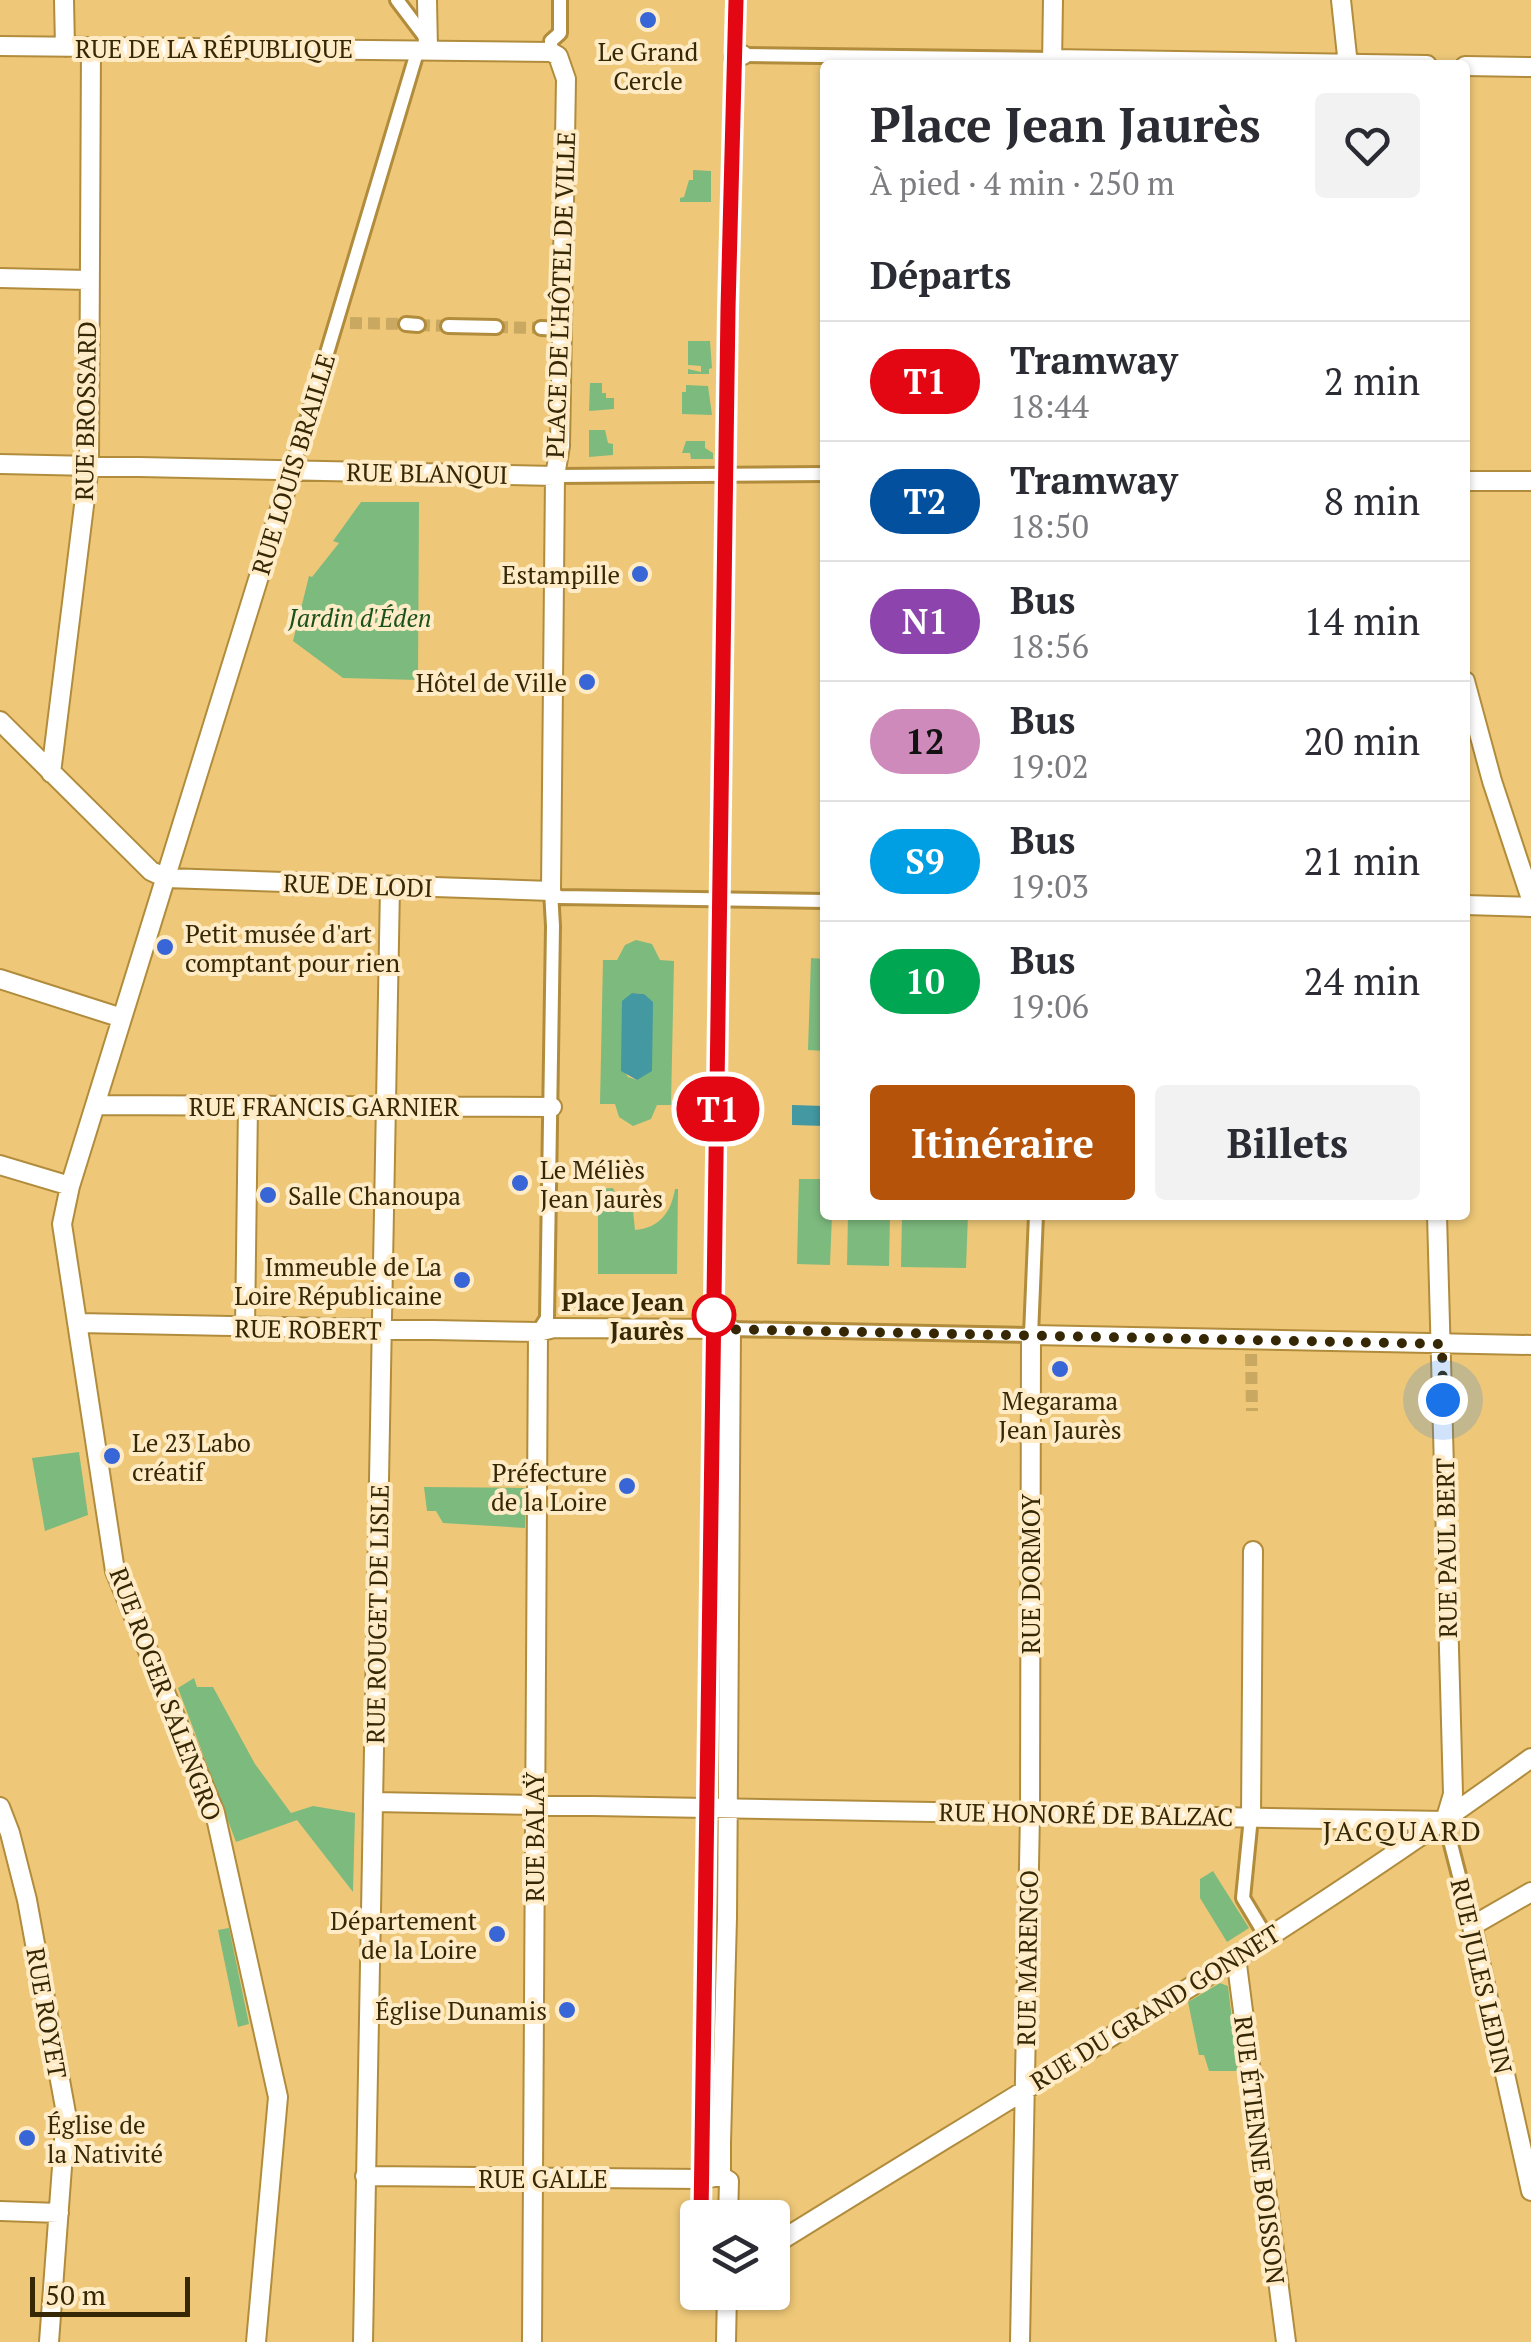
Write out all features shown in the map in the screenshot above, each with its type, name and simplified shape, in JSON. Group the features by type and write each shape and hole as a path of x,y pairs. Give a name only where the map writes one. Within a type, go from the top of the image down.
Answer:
{"street":[{"path":"64,0 65,46"},
{"path":"397,0 424,45"},
{"path":"424,45 427,0"},
{"path":"555,54 551,41 560,33 560,0"},
{"path":"1052,60 1053,0"},
{"path":"1341,0 1347,60"},
{"name":"RUE DE LA RÉPUBLIQUE","path":"0,46 424,45 555,54"},
{"name":"RUE LOUIS BRAILLE","path":"166,878 292,470 343,320 424,45"},
{"name":"RUE BROSSARD","path":"51,773 89,465 91,47"},
{"name":"PLACE DE L'HÔTEL DE VILLE","path":"555,54 566,80 560,446 555,476 820,474"},
{"path":"739,57 927,60"},
{"path":"1470,66 1531,67"},
{"path":"0,278 88,280"},
{"path":"448,326 496,327"},
{"path":"541,328 562,330"},
{"name":"RUE BLANQUI","path":"0,464 555,476"},
{"path":"538,1332 547,1318 552,1108 555,476"},
{"path":"1470,481 1531,481"},
{"path":"1470,700 1531,899"},
{"path":"0,722 151,871 166,878"},
{"name":"RUE DE LODI","path":"166,878 551,891"},
{"name":"RUE ROGER SALENGRO","path":"166,878 70,1186 62,1224 115,1571 215,1813 278,2097 256,2342"},
{"name":"RUE ROUGET DE LISLE","path":"363,2342 390,886"},
{"path":"551,891 559,897 820,901"},
{"path":"1470,905 1531,907"},
{"path":"0,979 122,1018"},
{"name":"RUE FRANCIS GARNIER","path":"96,1105 552,1108"},
{"path":"246,1328 248,1105"},
{"path":"0,1164 70,1186"},
{"path":"1031,1334 1036,1220"},
{"name":"RUE PAUL BERT","path":"1438,1220 1453,1794 1446,1821"},
{"name":"RUE ROBERT","path":"78,1323 538,1332"},
{"path":"538,1332 554,1328 731,1329 1531,1346"},
{"path":"728,2200 729,2181 721,2176 731,1329"},
{"name":"RUE BALAŸ","path":"532,2342 538,1332"},
{"name":"RUE DORMOY","path":"1030,1813 1031,1334"},
{"path":"1253,1551 1251,1817 1242,1898 1267,1938"},
{"name":"RUE DU GRAND GONNET","path":"790,2235 1267,1938 1446,1821 1531,1758"},
{"name":"RUE HONORÉ DE BALZAC","path":"373,1802 1446,1821"},
{"name":"RUE ROYET","path":"0,1807 27,1900 66,2113 49,2342"},
{"name":"RUE MARENGO","path":"1020,2342 1030,1813"},
{"name":"RUE JULES LEDIN","path":"1446,1821 1531,2190"},
{"path":"1472,1926 1531,1892"},
{"name":"RUE ÉTIENNE BOISSON","path":"1236,1957 1286,2342"},
{"name":"RUE GALLE","path":"366,2176 721,2176"},
{"path":"0,2211 59,2213"},
{"path":"726,2342 727,2310"}],"green space":[{"path":"693,170 711,171 711,202 680,202 689,180 693,180"},
{"path":"688,341 710,341 709,374 688,374 688,369 701,372 701,366 688,365"},
{"path":"590,383 602,383 606,398 614,398 614,409 589,411"},
{"path":"686,385 708,386 712,415 682,414 682,392 686,392"},
{"path":"589,430 605,430 608,443 613,444 613,455 589,457"},
{"path":"686,441 705,441 713,459 691,459 690,453 682,453"},
{"name":"Jardin d'Éden","path":"361,502 419,502 418,680 343,678 293,641 309,576 339,543 333,541"},
{"path":"636,940 652,944 660,960 674,961 671,1105 657,1105 651,1119 633,1126 619,1117 615,1104 600,1104 603,960 617,960 625,945","holes":["632,993 644,994 649,1002 637,1080 624,1071 626,1002"]},
{"path":"811,958 820,959 820,1051 808,1050"},
{"path":"799,1179 820,1179 820,1220 832,1220 830,1265 797,1264"},
{"path":"613,1188 620,1206 633,1211 635,1230 662,1218 678,1189 677,1274 598,1274 598,1189"},
{"path":"848,1220 890,1220 889,1266 847,1265"},
{"path":"902,1220 968,1220 966,1268 901,1267"},
{"path":"79,1452 88,1515 45,1531 32,1458"},
{"path":"424,1487 526,1488 525,1528 443,1523 436,1511 427,1511"},
{"path":"194,1678 197,1687 213,1687 255,1764 291,1813 313,1806 355,1813 353,1892 297,1820 236,1842 178,1688"},
{"path":"1213,1871 1249,1928 1227,1942 1200,1898 1200,1879"},
{"path":"229,1928 249,2024 238,2027 218,1930"},
{"path":"1220,1983 1228,1986 1238,2071 1209,2071 1204,2055 1199,2055 1188,2002"}],"water":[{"path":"632,993 644,994 653,1002 652,1071 637,1080 621,1071 622,1001"},
{"path":"792,1105 820,1106 820,1126 792,1125"}],"tunnel":[{"path":"350,323 406,324"},
{"path":"418,325 448,326"},
{"path":"496,327 541,328"},
{"path":"1251,1354 1252,1411"}],"tram line":[{"path":"734,58 736,0"},
{"name":"T1","path":"701,2200 728,309 736,0"}],"place":[{"name":"Le Grand Cercle","path":"648,20"},
{"name":"Estampille","path":"640,574"},
{"name":"Hôtel de Ville","path":"587,682"},
{"name":"Petit musée d'art comptant pour rien","path":"165,947"},
{"name":"Le Méliès Jean Jaurès","path":"520,1183"},
{"name":"Salle Chanoupa","path":"268,1195"},
{"name":"Immeuble de La Loire Républicaine","path":"462,1280"},
{"name":"Place Jean Jaurès","path":"714,1315"},
{"name":"Megarama Jean Jaurès","path":"1060,1369"},
{"name":"Le 23 Labo créatif","path":"112,1456"},
{"name":"Préfecture de la Loire","path":"627,1486"},
{"name":"Département de la Loire","path":"497,1934"},
{"name":"Église Dunamis","path":"567,2010"},
{"name":"Église de la Nativité","path":"27,2138"}],"district":[{"name":"JACQUARD","path":"1403,1830"}],"route":[{"path":"714,1315 714,1329 1442,1344 1443,1400"}]}
